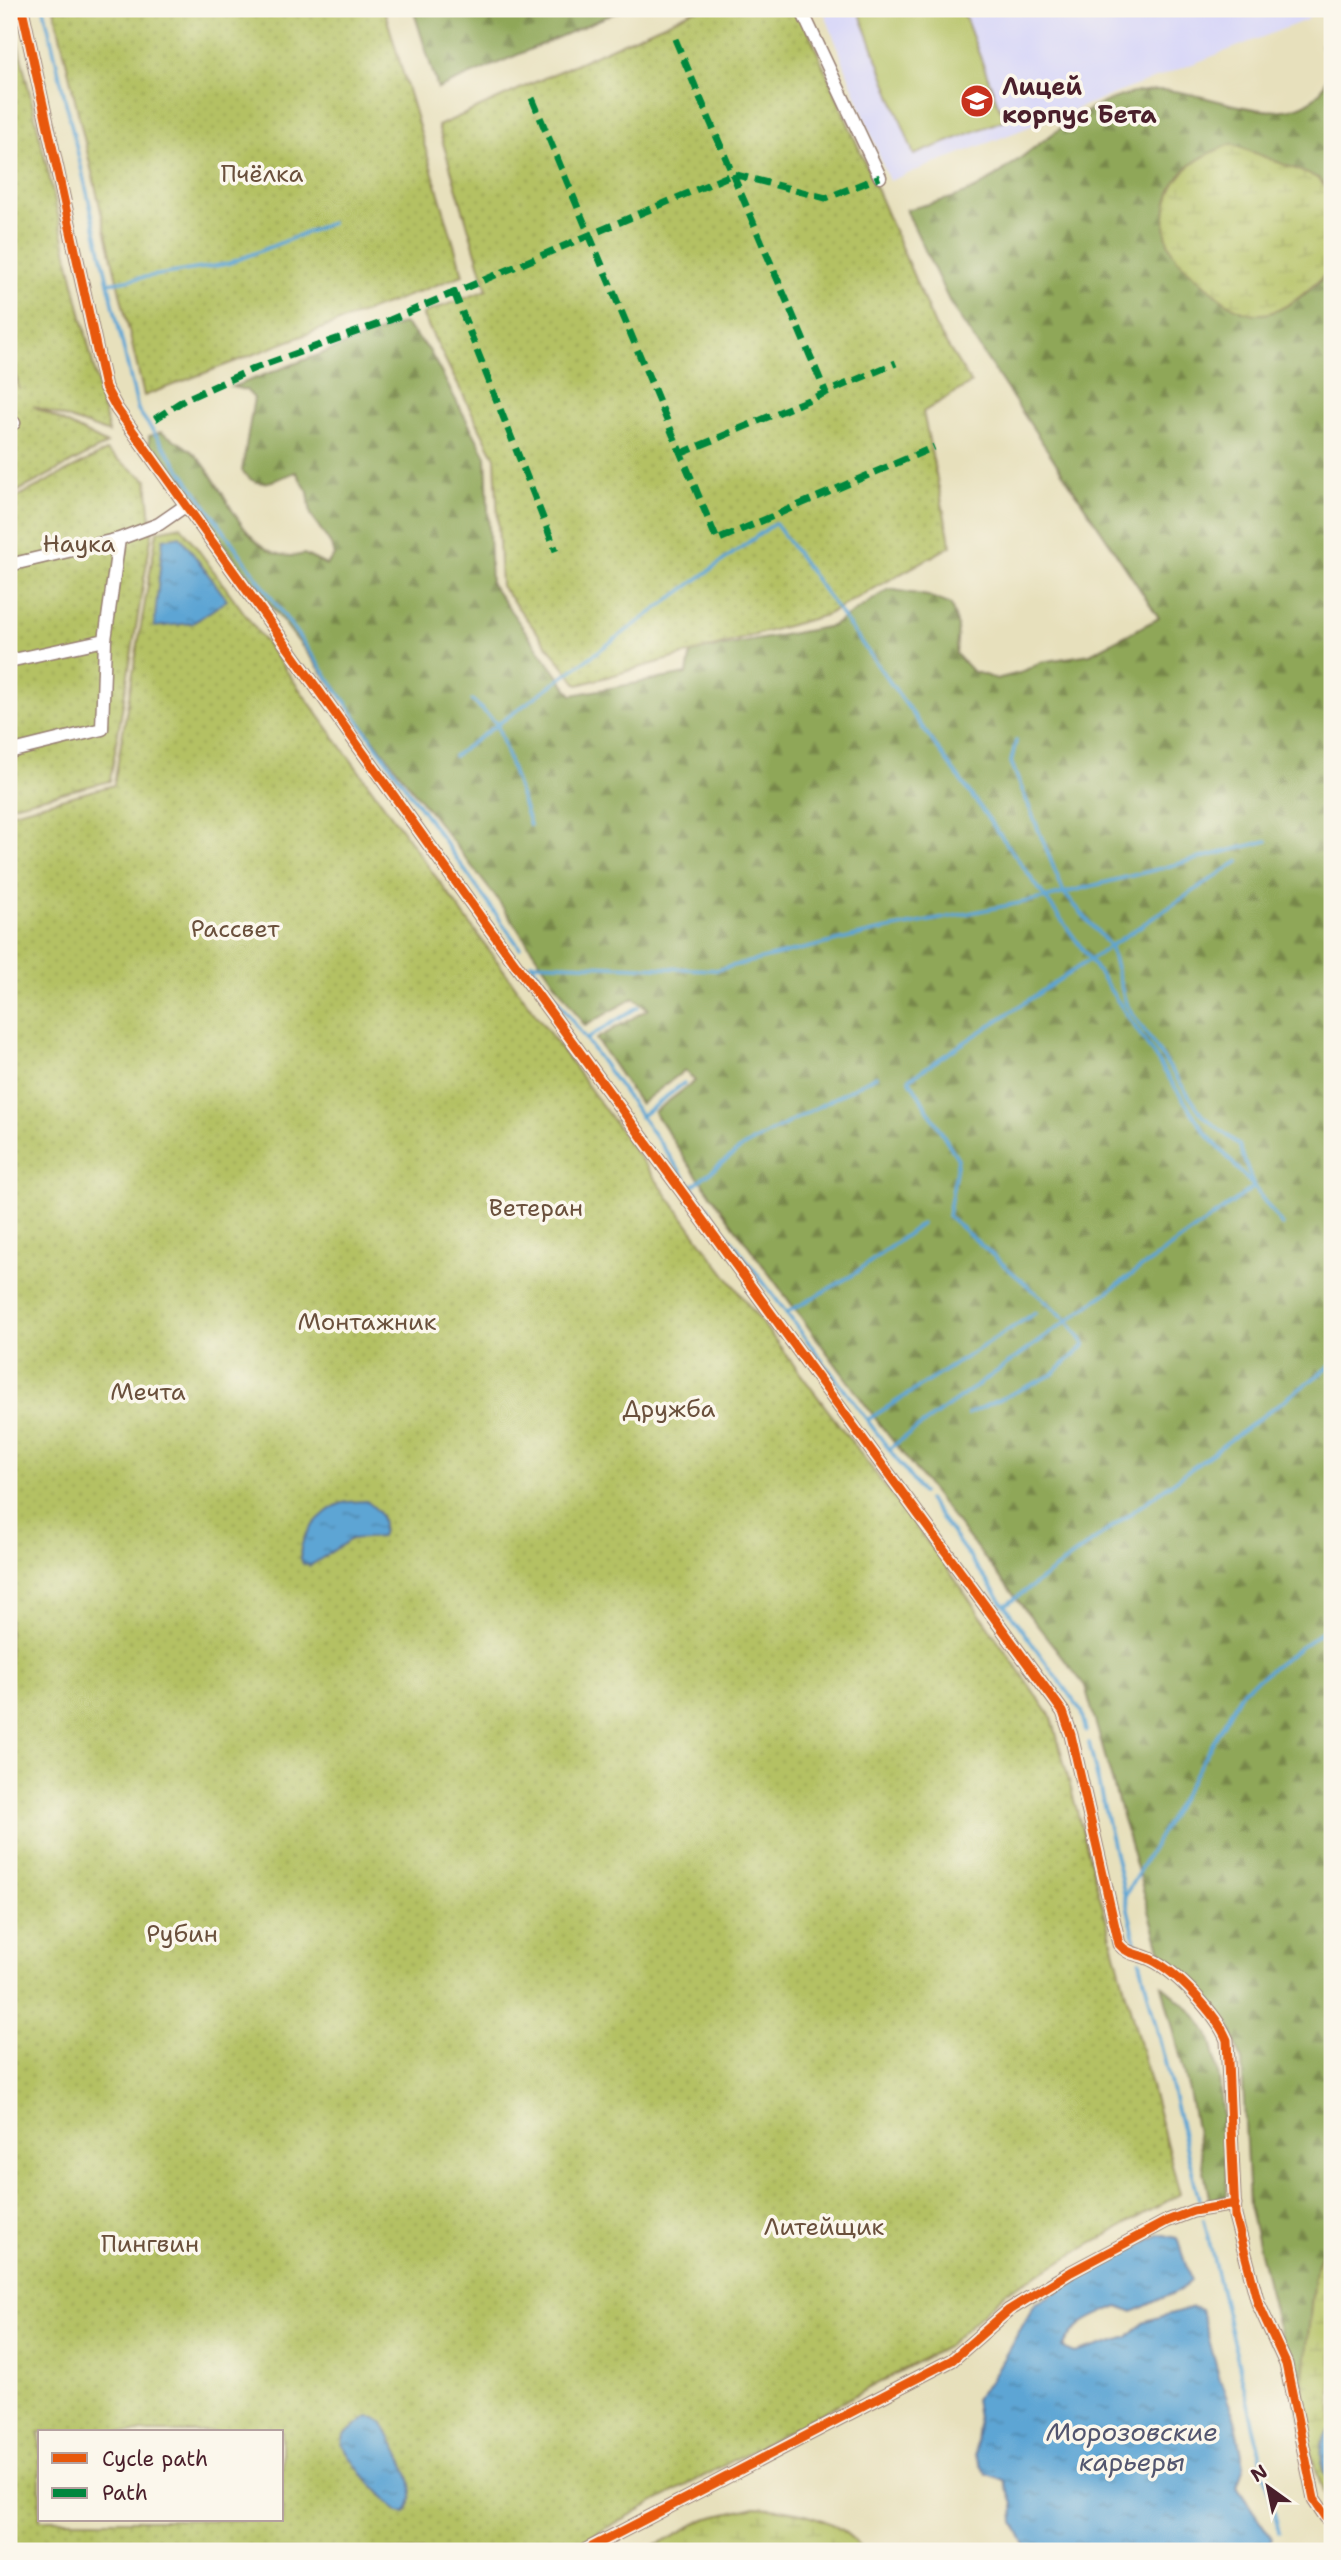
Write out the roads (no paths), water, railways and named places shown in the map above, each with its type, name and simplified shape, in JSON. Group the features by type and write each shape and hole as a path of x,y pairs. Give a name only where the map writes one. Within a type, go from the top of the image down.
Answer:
{"street":[{"path":"22,9 105,387 117,409 480,916 1063,1712 1071,1735 1119,1944 1126,1953 1150,1959 1166,1968 1220,2024 1227,2040 1238,2227 1258,2302 1286,2364 1314,2499 1326,2517 1332,2520"},
{"path":"801,9 880,177"},
{"path":"9,565 119,539 159,524 185,506"},
{"path":"9,752 102,729 105,640 119,539"},
{"path":"9,662 105,640"},
{"path":"584,2551 952,2360 1009,2310 1071,2272 1193,2211 1235,2204"}],"water":[{"path":"180,536 227,600 193,623 154,627 163,539"},
{"path":"366,1501 381,1516 381,1537 351,1539 310,1566 303,1564 301,1546 318,1519 343,1503"},
{"name":"Морозовские карьеры","path":"1160,2234 1177,2238 1191,2281 1180,2290 1133,2312 1118,2306 1093,2317 1073,2332 1063,2348 1075,2353 1128,2337 1143,2322 1193,2307 1201,2310 1220,2380 1236,2422 1244,2466 1237,2487 1272,2539 1264,2551 1028,2551 1014,2522 1013,2504 1004,2480 987,2474 975,2455 978,2423 974,2399 991,2380 1035,2304"},
{"path":"368,2417 383,2423 406,2468 412,2492 411,2503 406,2512 398,2511 362,2474 342,2445 344,2435"},
{"path":"1332,2430 1332,2490 1325,2476 1321,2454 1327,2432"}],"waterway":[{"path":"44,9 138,410 520,948"},
{"path":"108,283 227,264 331,223"},
{"path":"454,756 775,523 1089,958 1205,1132 1254,1187 1282,1225"},
{"path":"472,700 497,724 530,825"},
{"path":"890,1448 1254,1187 1239,1145 1203,1116 1126,1004 1110,946 1064,893 1011,762 1016,741"},
{"path":"531,963 716,970 874,932 1045,898 1267,841"},
{"path":"968,1414 1052,1375 1085,1345 1068,1321 948,1216 958,1159 909,1079 1239,861"},
{"path":"531,963 691,1186 922,1493"},
{"path":"586,1039 638,1007"},
{"path":"692,1186 743,1147 876,1076"},
{"path":"640,1117 684,1083"},
{"path":"786,1313 851,1276 921,1224"},
{"path":"869,1419 1035,1313"},
{"path":"1005,1606 1332,1365"},
{"path":"928,1500 1081,1711 1086,1731"},
{"path":"1126,1894 1243,1690 1332,1624"},
{"path":"1089,1743 1136,1943"},
{"path":"1140,1961 1199,2199"},
{"path":"1204,2220 1279,2532"}],"place":[{"name":"Лицей корпус Бета","path":"977,101"}],"park label":[{"name":"Пчёлка","path":"262,174"},
{"name":"Наука","path":"79,544"},
{"name":"Рассвет","path":"235,929"},
{"name":"Ветеран","path":"536,1208"},
{"name":"Монтажник","path":"367,1322"},
{"name":"Мечта","path":"148,1392"},
{"name":"Дружба","path":"669,1409"},
{"name":"Рубин","path":"182,1934"},
{"name":"Литейщик","path":"824,2227"},
{"name":"Пингвин","path":"150,2244"}]}
